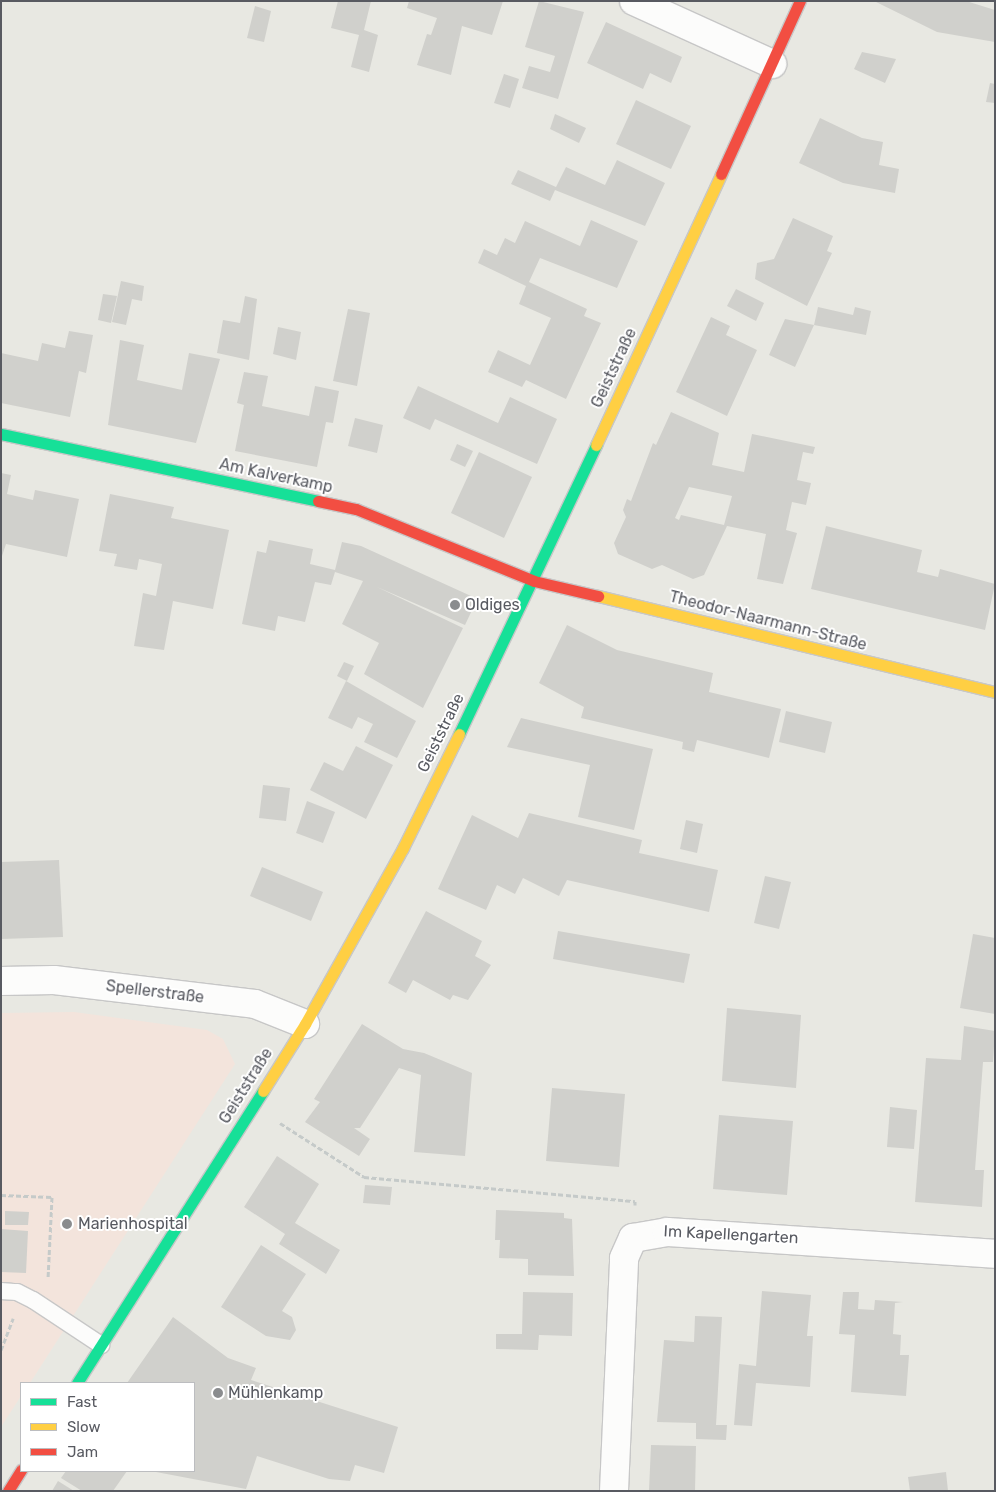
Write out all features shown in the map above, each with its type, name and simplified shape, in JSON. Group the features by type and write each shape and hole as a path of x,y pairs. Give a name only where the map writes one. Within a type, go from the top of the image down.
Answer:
{"main road":[{"name":"Geiststraße","path":"78,1382 305,1024 403,848 534,581 800,1"},
{"name":"Am Kalverkamp","path":"1,434 356,509 534,581"},
{"name":"Theodor-Naarmann-Straße","path":"534,581 995,692"},
{"path":"8,1491 20,1472"}],"street":[{"path":"634,1 772,64"},
{"name":"Spellerstraße","path":"1,981 54,980 255,1004 305,1024"},
{"name":"Im Kapellengarten","path":"633,1238 667,1232 995,1254"},
{"path":"614,1491 624,1258 633,1238"}],"lane":[{"path":"1,1291 17,1292 33,1300 101,1345"}],"path":[{"path":"253,1105 364,1177 635,1201 633,1238"},
{"path":"1,1195 52,1197 48,1280 33,1300"}],"shaded area":[{"name":"Marienhospital","path":"74,1012 207,1030 223,1039 235,1064 31,1382 20,1382 20,1398 1,1427 1,1013"}],"building":[{"path":"338,1 371,1 364,30 378,35 369,72 351,67 359,35 331,28"},
{"path":"409,1 503,1 492,35 462,26 451,75 417,65 427,34 431,35 437,18 407,8"},
{"path":"539,1 584,12 558,99 522,88 529,66 550,72 555,56 525,47"},
{"path":"874,1 966,1 995,10 995,42 937,32"},
{"path":"255,6 271,11 264,42 247,38"},
{"path":"606,22 682,57 671,83 650,73 643,89 587,63"},
{"path":"862,52 896,59 885,83 854,69"},
{"path":"504,74 519,79 510,108 494,103"},
{"path":"990,83 995,84 995,103 986,102"},
{"path":"636,100 691,126 671,169 616,144"},
{"path":"555,114 586,128 579,143 550,129"},
{"path":"820,118 862,138 883,142 879,165 899,169 895,193 843,183 799,163"},
{"path":"617,160 665,183 645,226 555,190 550,201 511,184 518,170 556,187 566,167 605,185"},
{"path":"793,218 833,236 827,251 832,253 807,306 755,279 757,263 774,259"},
{"path":"591,220 638,241 617,288 540,258 529,282 587,309 584,316 601,323 566,399 526,380 522,387 488,372 498,350 530,365 551,318 519,304 526,286 478,263 484,249 497,255 505,238 515,243 525,221 580,246"},
{"path":"121,281 144,286 142,301 132,299 126,325 112,322"},
{"path":"736,289 764,303 756,321 727,306"},
{"path":"103,294 117,296 111,323 98,320"},
{"path":"245,296 257,299 249,360 217,353 223,320 240,323"},
{"path":"818,307 853,315 855,307 871,311 866,335 814,325"},
{"path":"348,309 370,313 357,386 333,381"},
{"path":"711,317 730,326 726,335 757,350 727,416 676,392"},
{"path":"785,319 814,325 795,367 769,355"},
{"path":"278,327 301,332 296,360 273,354"},
{"path":"69,331 93,335 86,373 79,371 70,417 1,403 1,353 38,361 42,343 65,348"},
{"path":"120,340 144,345 137,380 182,390 189,353 220,359 196,443 108,425"},
{"path":"244,372 268,376 262,406 309,416 315,386 339,391 333,423 326,422 317,467 235,451 244,405 237,403"},
{"path":"418,386 498,423 510,397 557,419 537,464 435,419 430,430 403,418"},
{"path":"671,412 719,433 712,465 744,472 752,434 815,447 813,454 803,452 797,480 811,483 806,505 792,502 786,530 797,533 783,584 757,579 766,534 727,526 704,575 693,579 662,565 652,569 618,554 614,543 626,517 623,510 627,499 631,501 653,443 656,445","holes":["689,487 732,496 724,525 681,515 679,520 675,518"]},
{"path":"355,418 383,425 377,453 348,446"},
{"path":"457,444 473,451 465,467 450,460"},
{"path":"479,452 532,477 504,538 451,513"},
{"path":"1,473 11,475 7,494 33,500 35,490 79,499 67,557 6,544 1,559"},
{"path":"110,494 174,507 171,518 229,530 213,609 173,601 164,650 134,646 143,593 156,596 162,564 139,559 137,570 114,566 117,554 99,551"},
{"path":"826,526 922,550 917,572 938,577 940,569 995,584 985,630 811,589"},
{"path":"269,540 313,549 310,564 335,570 342,542 361,546 471,596 474,606 465,625 377,587 463,628 423,708 364,674 379,643 342,624 363,581 335,572 331,585 315,582 305,622 278,616 275,631 242,624 257,551 266,553"},
{"path":"567,625 617,650 713,673 709,692 781,709 769,758 697,740 694,752 682,749 683,742 581,718 584,707 539,683"},
{"path":"344,662 354,666 347,681 337,676"},
{"path":"346,681 416,721 397,758 364,742 373,724 358,717 352,729 328,718"},
{"path":"786,711 832,722 825,753 779,742"},
{"path":"521,718 653,749 634,830 578,817 590,765 507,747"},
{"path":"356,746 393,765 366,819 310,790 324,762 343,771"},
{"path":"263,785 290,788 286,821 259,818"},
{"path":"307,801 335,812 323,843 296,833"},
{"path":"529,813 642,840 639,853 718,870 709,912 567,880 559,896 523,878 515,894 497,885 486,910 438,889 472,815 518,838"},
{"path":"686,820 703,824 697,853 680,849"},
{"path":"59,860 63,937 1,939 1,862"},
{"path":"262,867 323,892 311,921 250,896"},
{"path":"765,876 791,882 779,929 754,923"},
{"path":"426,911 482,941 475,956 491,965 468,1000 453,995 450,1000 413,980 406,993 388,983"},
{"path":"558,931 690,954 684,983 553,959"},
{"path":"973,934 995,938 995,1014 960,1008"},
{"path":"727,1008 801,1015 796,1088 722,1081"},
{"path":"362,1024 403,1049 424,1053 472,1073 465,1156 414,1152 421,1075 399,1068 360,1128 354,1128 370,1139 359,1156 305,1122 320,1102 314,1099"},
{"path":"964,1026 995,1031 993,1062 983,1062 975,1170 984,1170 982,1207 915,1202 926,1058 961,1060"},
{"path":"552,1088 625,1094 619,1167 546,1161"},
{"path":"890,1107 917,1110 914,1149 887,1147"},
{"path":"719,1115 793,1121 787,1195 713,1189"},
{"path":"277,1156 319,1184 295,1223 340,1250 326,1274 279,1244 285,1234 244,1207"},
{"path":"365,1185 392,1187 390,1205 363,1203"},
{"path":"496,1210 564,1213 564,1218 572,1219 574,1276 528,1275 528,1259 499,1258 500,1240 495,1240"},
{"path":"5,1211 29,1212 28,1225 5,1225"},
{"path":"1,1229 28,1231 26,1273 1,1272"},
{"path":"261,1245 306,1274 282,1311 292,1317 296,1330 290,1340 266,1336 221,1307"},
{"path":"762,1291 811,1295 807,1336 813,1336 810,1387 756,1383 752,1426 734,1425 739,1364 756,1366"},
{"path":"523,1292 573,1293 572,1336 539,1335 538,1350 496,1349 496,1334 522,1334"},
{"path":"843,1292 859,1292 858,1309 874,1310 875,1300 903,1302 895,1303 893,1334 901,1335 900,1355 909,1355 906,1396 851,1392 855,1335 839,1334"},
{"path":"695,1316 722,1317 716,1425 727,1425 726,1440 696,1439 696,1423 657,1422 664,1340 694,1342"},
{"path":"173,1317 228,1358 256,1368 251,1380 398,1427 384,1473 355,1465 350,1481 329,1479 257,1456 246,1489 156,1472 195,1472 195,1382 128,1382"},
{"path":"651,1445 696,1446 695,1491 649,1491"},
{"path":"65,1472 126,1472 113,1491 82,1491 61,1478"},
{"path":"946,1472 948,1491 910,1491 908,1477"},
{"path":"58,1481 74,1491 52,1491"}],"traffic: fast":[{"path":"1,434 318,501"},
{"path":"459,734 596,445"},
{"path":"78,1382 263,1091"}],"traffic: slow":[{"path":"596,445 721,174"},
{"path":"598,596 995,692"},
{"path":"263,1091 305,1024 403,848 459,734"}],"traffic: jam":[{"path":"721,174 800,1"},
{"path":"318,501 356,509 534,581 598,596"},
{"path":"8,1491 20,1472"}],"place":[{"name":"Oldiges","path":"455,605"},
{"name":"Marienhospital","path":"67,1224"},
{"name":"Mühlenkamp","path":"218,1393"}]}
